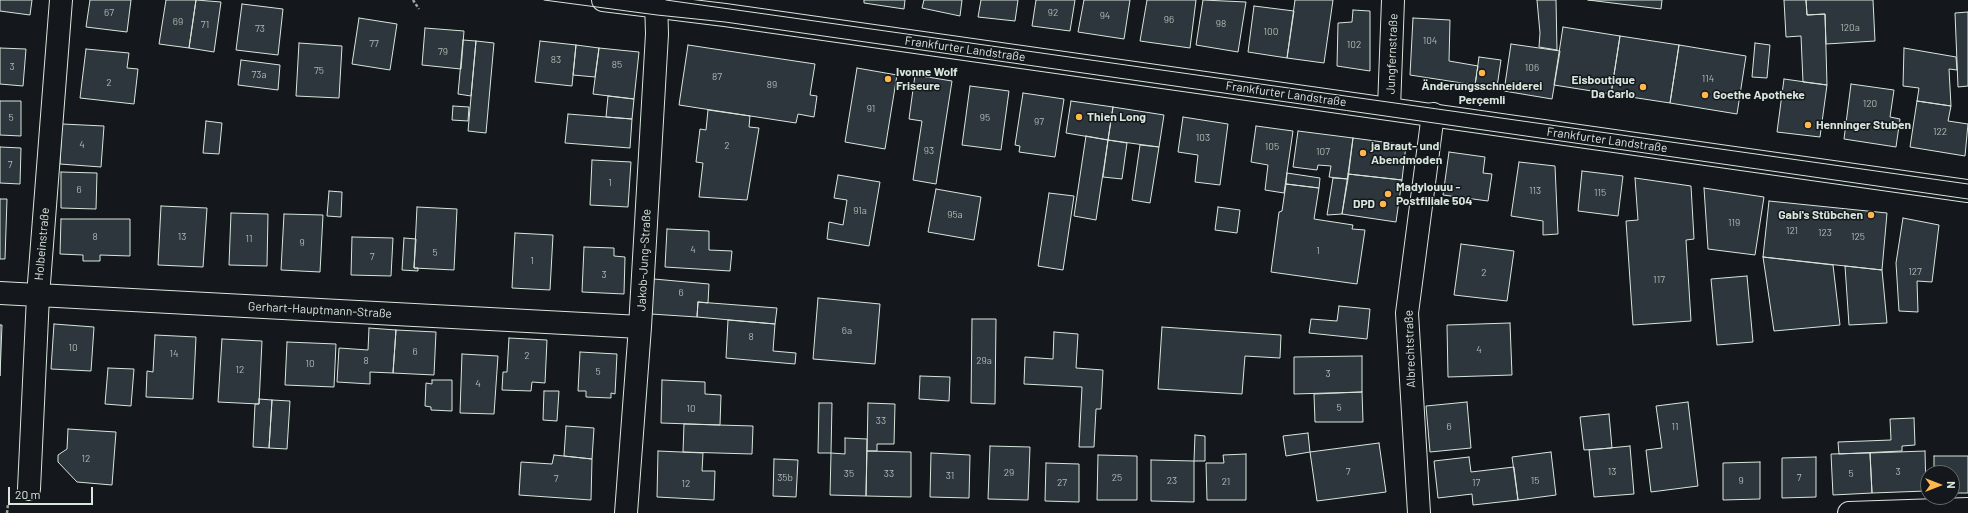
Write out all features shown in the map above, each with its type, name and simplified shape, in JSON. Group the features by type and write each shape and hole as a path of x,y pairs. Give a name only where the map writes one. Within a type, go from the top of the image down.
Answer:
{"street":[{"name":"Holbeinstraße","path":"29,489 38,296 61,0"},
{"name":"Frankfurter Landstraße","path":"603,0 656,3 725,15 1434,114 1968,191"},
{"name":"Jungfernstraße","path":"1389,108 1393,0"},
{"name":"Jakob-Jung-Straße","path":"626,513 640,327 657,34 656,3"},
{"name":"Albrechtstraße","path":"1419,513 1407,313 1434,114"},
{"name":"Gerhart-Hauptmann-Straße","path":"0,293 640,327"},
{"path":"1849,513 1968,509"}],"path":[{"path":"413,0 419,9"}],"building":[{"path":"0,0 32,0 30,15 0,11"},
{"path":"90,0 131,0 127,32 86,27"},
{"path":"166,0 196,0 189,48 159,44"},
{"path":"196,0 221,2 214,52 189,48"},
{"path":"864,0 905,0 904,9 864,3"},
{"path":"924,0 962,0 960,16 922,8"},
{"path":"981,0 1018,0 1015,21 978,17"},
{"path":"1036,0 1075,0 1070,31 1032,26"},
{"path":"1084,0 1130,0 1124,39 1078,32"},
{"path":"1147,0 1196,0 1190,48 1140,41"},
{"path":"1203,0 1246,2 1238,52 1196,45"},
{"path":"1295,0 1333,0 1324,63 1287,58"},
{"path":"1537,0 1556,0 1557,50 1539,47 1540,33"},
{"path":"1588,0 1662,0 1661,9"},
{"path":"1784,0 1806,0 1807,15 1825,14 1827,85 1803,82 1801,36 1786,37"},
{"path":"1806,0 1873,0 1875,41 1826,44 1825,14 1807,15"},
{"path":"242,4 283,9 278,55 236,50"},
{"path":"1254,6 1294,11 1287,58 1248,52"},
{"path":"1353,10 1370,11 1370,71 1337,66 1338,23 1352,22"},
{"path":"1968,12 1968,86 1958,87 1955,13"},
{"path":"359,18 397,24 390,70 352,64"},
{"path":"1413,18 1450,20 1449,61 1478,66 1475,85 1410,75"},
{"path":"1563,27 1620,36 1611,94 1554,85"},
{"path":"425,28 464,31 461,69 422,65"},
{"path":"1620,36 1679,45 1670,103 1611,94"},
{"path":"463,40 476,41 471,96 458,94"},
{"path":"476,41 494,43 486,133 468,131"},
{"path":"540,41 576,45 572,86 535,82"},
{"path":"299,43 342,46 339,98 296,96"},
{"path":"1755,43 1770,45 1767,78 1752,77"},
{"path":"1511,44 1560,51 1552,99 1504,91"},
{"path":"576,45 599,48 595,77 573,75"},
{"path":"688,45 815,64 810,95 817,96 814,117 798,114 796,123 679,105"},
{"path":"1679,45 1746,56 1737,114 1670,103"},
{"path":"0,48 26,49 23,86 0,84"},
{"path":"599,48 639,52 634,99 593,94"},
{"path":"1904,48 1956,57 1957,70 1949,69 1951,106 1917,101 1919,88 1903,86"},
{"path":"86,49 129,53 127,68 138,69 134,104 80,98"},
{"path":"1479,57 1501,60 1497,87 1475,85"},
{"path":"241,60 280,65 278,90 238,85"},
{"path":"857,68 897,75 885,149 845,142"},
{"path":"915,75 952,81 936,184 913,180 922,121 909,119"},
{"path":"1784,79 1827,85 1820,137 1777,132"},
{"path":"1851,84 1894,90 1890,117 1900,119 1896,147 1844,139"},
{"path":"970,86 1009,91 1001,150 962,145"},
{"path":"1023,93 1064,99 1055,157 1019,152 1020,146 1015,145"},
{"path":"608,96 634,99 632,119 606,117"},
{"path":"0,101 21,101 21,136 0,135"},
{"path":"1071,101 1113,107 1108,140 1066,133"},
{"path":"1917,101 1951,106 1948,121 1968,124 1965,156 1910,147"},
{"path":"453,106 469,107 468,121 452,120"},
{"path":"1113,107 1164,115 1159,147 1108,140"},
{"path":"708,110 750,116 749,127 759,128 747,200 699,197 703,163 696,162 700,129 706,130"},
{"path":"568,114 632,119 630,148 565,143"},
{"path":"1183,117 1228,124 1220,185 1195,182 1198,155 1178,152"},
{"path":"206,121 222,123 219,154 203,153"},
{"path":"62,124 104,126 101,167 60,164"},
{"path":"1256,126 1293,131 1284,193 1265,190 1268,165 1251,162"},
{"path":"1298,131 1353,138 1348,179 1329,177 1331,166 1318,165 1317,170 1293,167"},
{"path":"1086,136 1108,140 1096,220 1074,216"},
{"path":"1353,138 1406,145 1402,180 1348,174"},
{"path":"1108,140 1127,143 1122,179 1103,177"},
{"path":"1140,145 1159,147 1150,203 1132,200"},
{"path":"0,147 21,148 20,184 0,183"},
{"path":"1449,152 1485,157 1483,173 1492,174 1488,201 1443,195"},
{"path":"592,160 631,162 628,207 590,205"},
{"path":"1519,162 1555,166 1558,234 1543,235 1543,221 1511,216"},
{"path":"1582,171 1623,176 1618,216 1578,211"},
{"path":"61,172 97,173 96,209 61,208"},
{"path":"1287,173 1320,178 1319,188 1286,184"},
{"path":"1348,174 1402,180 1396,222 1342,214"},
{"path":"838,175 880,182 869,246 827,239 829,222 843,225 847,200 834,198"},
{"path":"1333,178 1348,179 1342,214 1327,215"},
{"path":"1635,178 1691,186 1694,239 1686,240 1691,321 1633,325 1626,221 1638,220"},
{"path":"1286,184 1319,188 1314,219 1353,225 1352,229 1365,230 1357,284 1271,272 1279,212 1282,211"},
{"path":"1704,188 1764,197 1755,255 1708,249"},
{"path":"936,189 981,197 974,240 928,232"},
{"path":"329,191 342,192 341,217 327,216"},
{"path":"1049,193 1074,196 1063,270 1038,266"},
{"path":"0,199 7,199 5,259 0,259"},
{"path":"1769,201 1887,213 1882,270 1763,257"},
{"path":"161,206 207,208 203,267 158,265"},
{"path":"417,207 457,209 454,270 414,268"},
{"path":"1218,207 1240,210 1237,233 1215,230"},
{"path":"231,213 268,214 267,266 229,265"},
{"path":"284,214 323,215 320,272 281,270"},
{"path":"1903,218 1939,225 1932,282 1917,281 1918,312 1899,311 1896,263"},
{"path":"61,219 130,219 130,256 100,255 100,261 83,261 83,255 60,254"},
{"path":"667,229 709,231 709,250 732,251 730,271 665,267"},
{"path":"515,233 553,235 550,290 512,288"},
{"path":"352,237 393,238 391,276 351,275"},
{"path":"404,238 416,239 414,268 418,268 418,271 402,270"},
{"path":"1461,244 1514,251 1507,301 1454,295"},
{"path":"584,247 614,248 614,256 625,257 624,294 582,292"},
{"path":"1763,257 1833,265 1840,325 1774,331"},
{"path":"1845,266 1882,270 1887,323 1849,325"},
{"path":"1747,276 1753,342 1717,345 1711,279"},
{"path":"654,279 709,284 708,303 698,302 697,317 651,314"},
{"path":"818,298 880,304 875,364 813,359"},
{"path":"698,302 777,308 775,324 697,317"},
{"path":"1339,306 1370,309 1367,339 1309,333 1311,319 1337,321"},
{"path":"972,319 996,319 995,404 971,403"},
{"path":"728,320 775,324 773,351 796,353 795,364 726,358"},
{"path":"1510,323 1512,375 1448,377 1447,325"},
{"path":"54,324 94,327 91,371 51,369"},
{"path":"0,325 2,325 0,376"},
{"path":"1162,327 1281,335 1280,358 1245,356 1242,394 1158,389"},
{"path":"369,328 396,330 393,373 370,372 370,384 337,382 339,348 368,350"},
{"path":"396,330 436,332 434,375 393,373"},
{"path":"1054,332 1078,334 1076,368 1103,370 1101,409 1096,409 1094,447 1079,447 1082,387 1024,384 1025,357 1053,359"},
{"path":"155,335 196,337 193,399 146,397 147,371 153,372"},
{"path":"509,338 547,340 545,383 532,382 531,391 502,390 503,372 507,372"},
{"path":"222,339 262,341 259,404 218,402"},
{"path":"287,342 336,344 334,387 285,385"},
{"path":"580,352 617,354 615,394 611,393 611,398 586,397 586,391 578,391"},
{"path":"462,354 498,356 494,414 460,413"},
{"path":"1362,356 1362,392 1294,394 1294,357"},
{"path":"108,368 134,369 131,406 105,404"},
{"path":"920,376 950,377 949,401 919,399"},
{"path":"432,380 452,380 452,411 431,410 431,407 425,406 426,383 432,384"},
{"path":"662,380 705,382 705,394 721,395 720,425 661,423"},
{"path":"544,391 559,391 557,421 543,420"},
{"path":"1362,392 1363,422 1315,422 1314,394"},
{"path":"259,399 272,400 269,448 253,447 255,404 259,404"},
{"path":"272,400 290,401 287,449 269,448"},
{"path":"1467,402 1471,448 1430,452 1426,406"},
{"path":"1688,402 1698,486 1651,492 1646,450 1662,448 1656,406"},
{"path":"819,403 832,403 831,453 818,453"},
{"path":"868,403 895,404 894,444 877,444 877,451 867,451"},
{"path":"1609,414 1612,448 1584,450 1580,417"},
{"path":"1914,418 1915,445 1902,446 1902,451 1839,454 1838,442 1891,440 1890,419"},
{"path":"684,424 753,426 752,454 683,452"},
{"path":"566,426 594,428 592,459 564,456"},
{"path":"68,429 116,432 112,485 77,482 58,462 58,455 67,449"},
{"path":"1308,433 1310,452 1286,456 1283,436"},
{"path":"1195,435 1205,436 1205,461 1194,461"},
{"path":"845,438 867,439 866,496 830,495 831,453 845,454"},
{"path":"1379,443 1386,492 1317,501 1310,452"},
{"path":"990,446 1030,447 1028,500 988,499"},
{"path":"1630,446 1634,494 1594,497 1589,450"},
{"path":"658,451 703,453 702,471 715,471 714,500 657,497"},
{"path":"867,451 911,452 911,497 866,496"},
{"path":"1925,451 1925,465 1920,465 1920,491 1872,493 1870,453"},
{"path":"1551,452 1556,495 1518,500 1512,457"},
{"path":"931,453 970,455 969,498 930,497"},
{"path":"1870,453 1872,493 1833,495 1831,454"},
{"path":"1246,454 1246,500 1207,500 1206,463 1224,463 1223,455"},
{"path":"554,455 592,459 591,500 519,495 521,462 552,464"},
{"path":"1098,455 1137,456 1137,500 1097,500"},
{"path":"1934,456 1968,456 1968,493 1960,493 1960,465 1934,465"},
{"path":"1469,457 1471,472 1514,467 1518,500 1473,505 1472,494 1438,498 1434,461"},
{"path":"1816,457 1816,497 1782,498 1782,458"},
{"path":"774,459 798,460 796,497 773,496"},
{"path":"1151,460 1194,461 1194,502 1151,501"},
{"path":"1760,462 1760,499 1723,500 1723,463"},
{"path":"1046,463 1079,464 1079,502 1045,501"}],"tram line":[{"path":"544,0 657,15 725,22 1968,199"},
{"path":"666,0 1968,184"}],"place":[{"name":"Änderungsschneiderei Perçemli","path":"1482,73"},
{"name":"Ivonne Wolf Friseure","path":"888,79"},
{"name":"Eisboutique Da Carlo","path":"1643,87"},
{"name":"Goethe Apotheke","path":"1705,95"},
{"name":"Thien Long","path":"1079,117"},
{"name":"Henninger Stuben","path":"1808,125"},
{"name":"ja Braut- und Abendmoden","path":"1363,153"},
{"name":"Madylouuu - Postfiliale 504","path":"1388,194"},
{"name":"DPD","path":"1383,204"},
{"name":"Gabi's Stübchen","path":"1871,215"}]}
